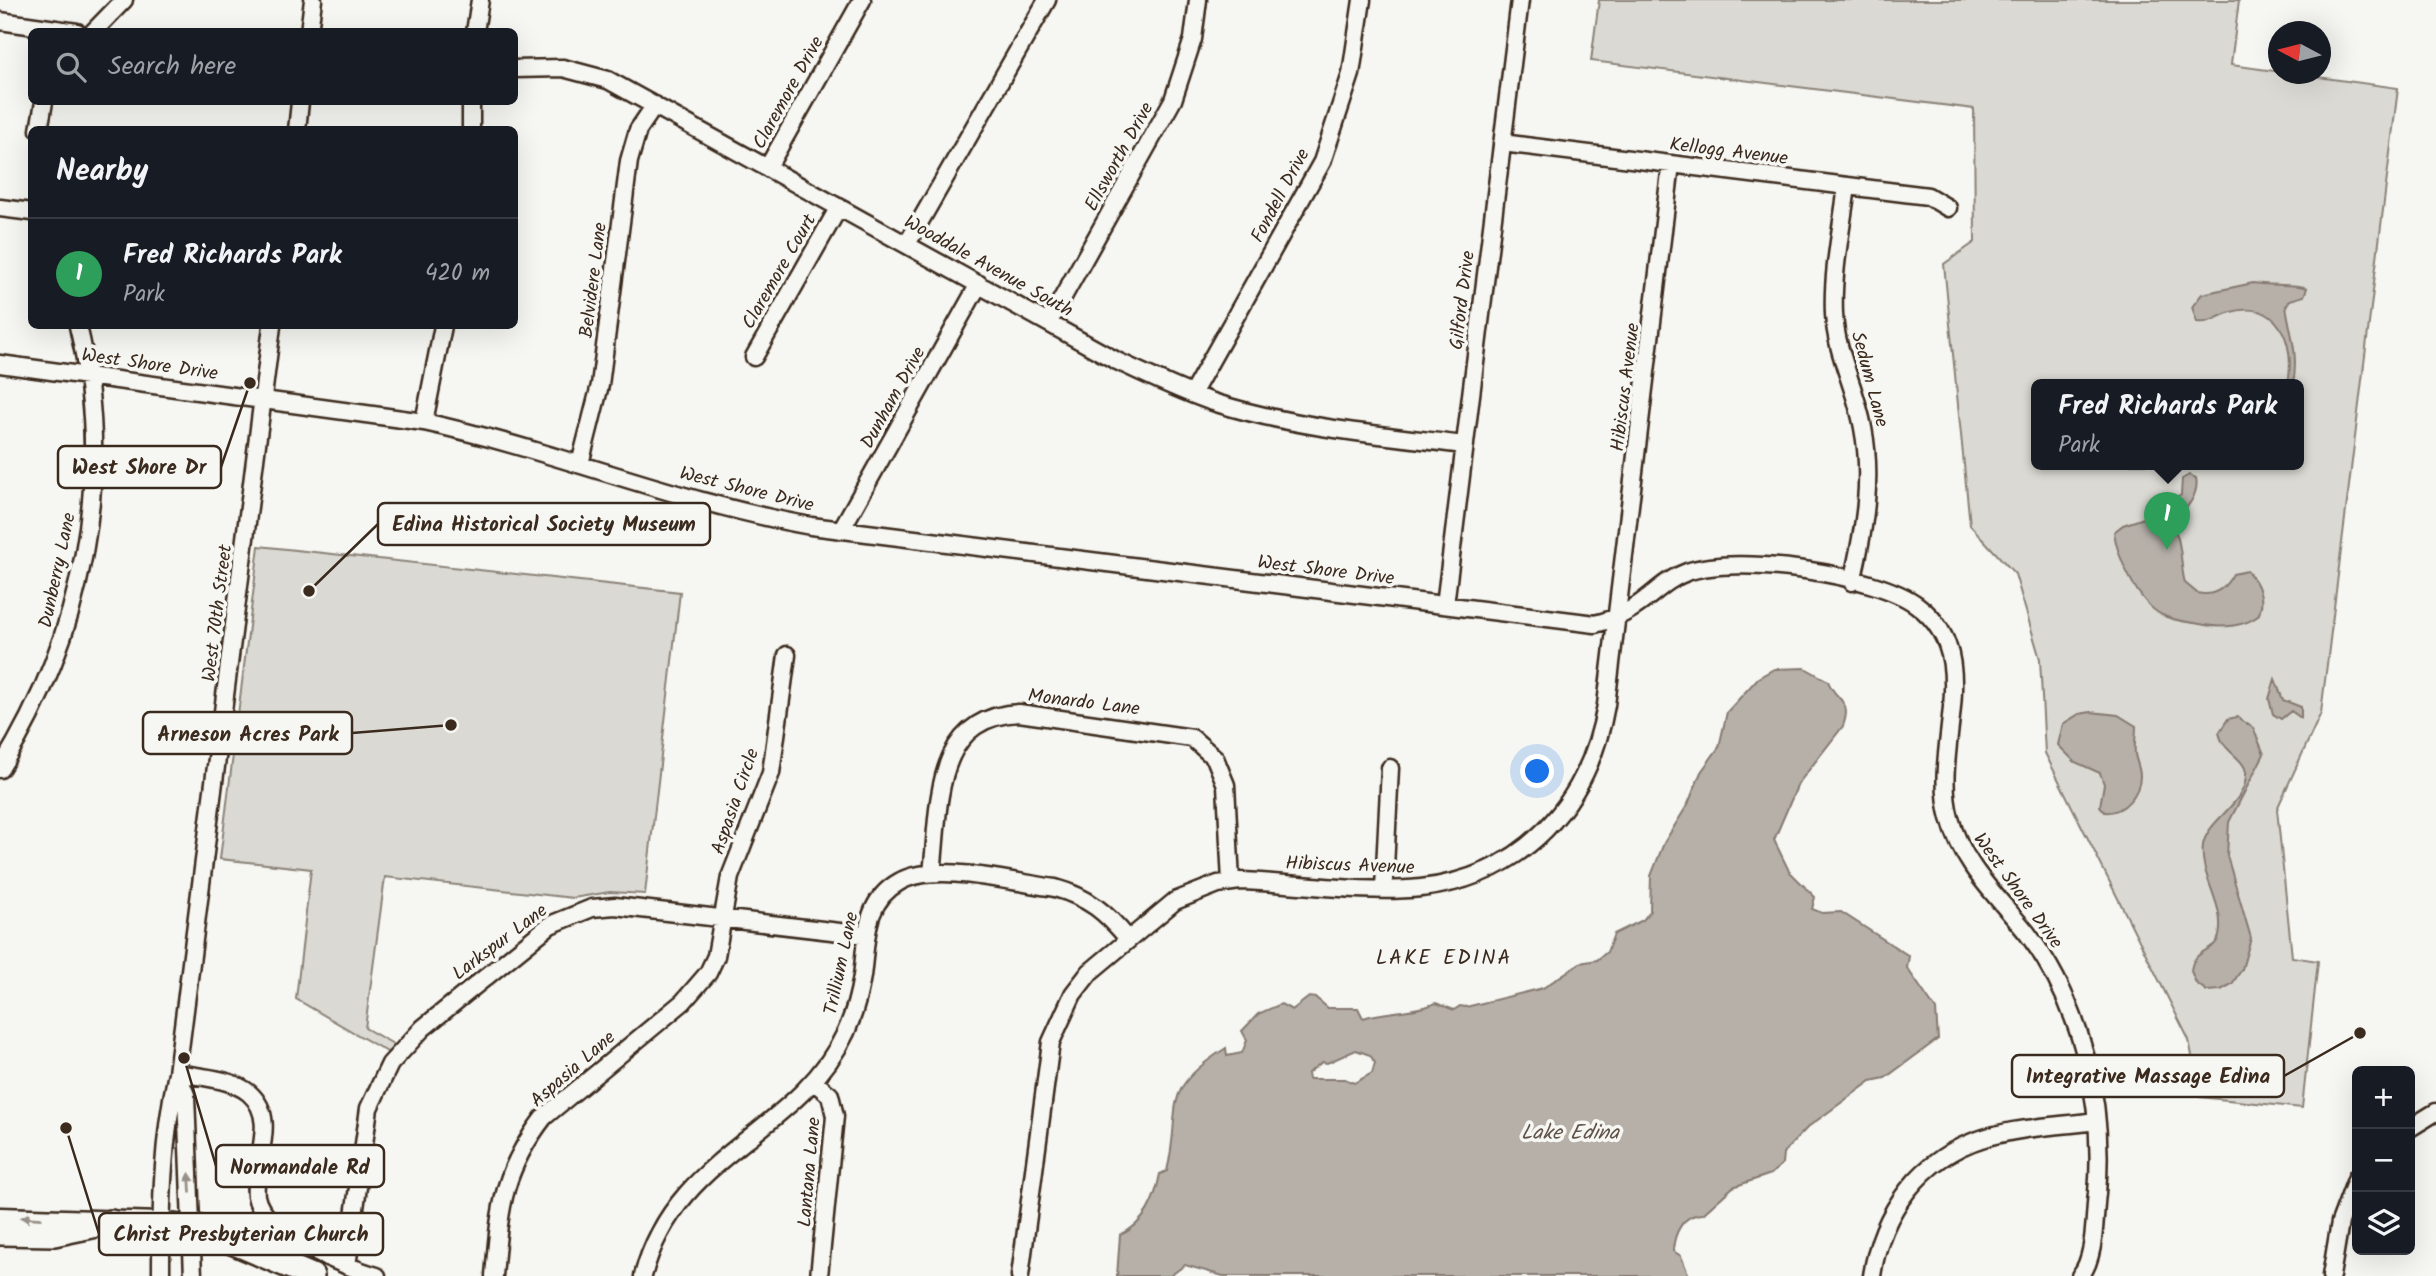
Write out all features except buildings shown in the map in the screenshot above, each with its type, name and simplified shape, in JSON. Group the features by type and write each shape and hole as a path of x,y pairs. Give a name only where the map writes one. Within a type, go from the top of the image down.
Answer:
{"highway":[{"path":"0,1233 54,1234 111,1222"},
{"path":"192,1226 312,1276"}],"street":[{"path":"97,28 124,0"},
{"path":"310,28 313,0"},
{"path":"476,28 480,0"},
{"name":"Claremore Drive","path":"768,167 862,0"},
{"path":"907,244 1047,0"},
{"name":"Ellsworth Drive","path":"1048,322 1173,100 1193,39 1198,0"},
{"name":"Fondell Drive","path":"1192,394 1322,162 1339,119 1351,74 1362,0"},
{"name":"Gilford Drive","path":"1445,605 1520,0"},
{"path":"0,22 46,28"},
{"name":"Wooddale Avenue South","path":"518,69 563,68 608,80 1117,361 1192,394 1265,417 1318,427 1465,445"},
{"path":"40,126 43,105"},
{"path":"297,126 300,105"},
{"path":"471,105 471,126"},
{"name":"Belvidere Lane","path":"580,464 600,385 629,161 638,130 655,105"},
{"name":"Kellogg Avenue","path":"1502,143 1928,197 1948,208"},
{"name":"Hibiscus Avenue","path":"1020,1276 1051,1042 1073,994 1090,972 1175,901 1195,891 1231,882 1418,888 1469,877 1519,852 1542,834 1562,812 1592,762 1601,734 1618,616 1671,164"},
{"name":"Sedum Lane","path":"1847,186 1834,313 1838,345 1863,426 1868,496 1852,582"},
{"name":"Claremore Court","path":"754,357 839,207"},
{"path":"0,208 28,212"},
{"name":"Dunham Drive","path":"841,530 979,284"},
{"name":"Dunberry Lane","path":"0,769 44,687 77,589 88,538 93,485 88,376 79,329"},
{"name":"West 70th Street","path":"161,1276 166,1121 177,1073 272,329"},
{"path":"424,422 442,329"},
{"name":"West Shore Drive","path":"0,364 424,422 750,514 841,530 1595,625 1618,616 1674,577 1699,569 1745,565 1781,567 1902,595 1933,620 1944,636 1955,675 1943,768 1950,819 1958,843 1971,865 2029,936 2068,1006 2092,1082 2099,1149 2097,1189 2089,1259 2080,1276"},
{"name":"Aspasia Circle","path":"722,918 730,877 771,773 787,655"},
{"name":"Monardo Lane","path":"932,873 944,774 953,749 970,729 985,720 1002,714 1019,713 1178,735 1205,747 1222,770 1226,785 1231,882"},
{"path":"1384,888 1390,768"},
{"name":"Trillium Lane","path":"643,1276 659,1232 688,1189 813,1081 832,1057 856,1005 866,935 875,904 885,892 912,875 932,873 1055,888 1076,893 1102,910 1129,939"},
{"name":"Larkspur Lane","path":"347,1266 369,1108 390,1064 405,1044 531,938 570,915 615,905 866,935"},
{"name":"Aspasia Lane","path":"494,1276 503,1192 512,1166 526,1140 544,1117 697,988 716,956 722,918"},
{"path":"177,1073 231,1084 251,1095 259,1105 264,1127 256,1196 261,1209 278,1229 347,1266 377,1276"},
{"name":"West 70th Street","path":"177,1073 186,1095 193,1276"},
{"name":"Lantana Lane","path":"813,1081 830,1095 835,1116 819,1276"},
{"path":"2415,1125 2436,1112"},
{"path":"1872,1276 1878,1246 1900,1199 1937,1161 1985,1138 2096,1121"},
{"path":"2332,1276 2340,1222 2352,1190"},
{"path":"0,1216 111,1222 161,1221 192,1226"}],"shaded area":[{"path":"1599,0 2239,0 2231,65 2268,70 2268,84 2331,84 2331,79 2398,88 2321,713 2277,809 2292,957 2318,961 2302,1108 2200,1097 2189,1040 2045,753 2040,659 2015,574 1970,525 1944,264 1975,242 1974,109 1591,61"},
{"path":"259,546 680,592 645,894 610,892 573,898 385,877 365,1028 395,1045 389,1053 296,999 311,869 220,859"}],"water":[{"path":"2253,283 2307,288 2304,296 2290,300 2286,306 2294,353 2294,379 2289,379 2286,339 2271,317 2260,311 2245,310 2197,322 2192,307 2202,294"},
{"path":"2189,475 2196,478 2194,495 2184,510 2174,515 2168,511 2169,503 2181,495 2182,479"},
{"path":"2150,516 2162,519 2176,532 2185,583 2197,593 2214,593 2223,588 2233,574 2247,571 2260,592 2258,616 2232,626 2218,626 2172,619 2153,609 2130,578 2119,554 2114,532 2123,525"},
{"name":"Lake Edina","path":"1805,668 1828,681 1844,705 1846,717 1843,726 1798,784 1774,840 1789,871 1815,897 1812,909 1822,913 1841,912 1909,956 1907,968 1936,1010 1938,1039 1885,1078 1871,1081 1808,1127 1783,1153 1782,1164 1771,1174 1733,1187 1703,1214 1685,1221 1677,1232 1673,1251 1681,1256 1689,1276 1223,1276 1185,1265 1170,1276 1117,1276 1120,1235 1142,1218 1152,1202 1160,1174 1167,1171 1181,1089 1204,1063 1226,1048 1227,1056 1242,1053 1247,1040 1242,1031 1258,1014 1281,1004 1292,1010 1309,997 1316,998 1328,1008 1358,1008 1363,1018 1436,1003 1454,1010 1460,1006 1466,1007 1543,988 1580,963 1597,960 1607,952 1614,934 1643,920 1650,911 1651,876 1664,843 1688,804 1701,772 1719,747 1727,712 1758,678 1774,669","holes":["1356,1050 1370,1055 1375,1063 1372,1073 1354,1083 1345,1079 1309,1079 1308,1073 1322,1062 1327,1063"]},
{"path":"2275,679 2283,700 2301,707 2301,718 2291,711 2281,719 2273,714 2269,699"},
{"path":"2091,712 2118,715 2136,726 2135,751 2140,773 2139,783 2130,801 2112,812 2105,812 2100,806 2104,784 2100,773 2075,762 2058,745 2063,724 2079,714"},
{"path":"2237,717 2253,728 2264,754 2229,822 2227,856 2251,938 2242,969 2232,984 2221,990 2207,991 2196,983 2191,971 2196,958 2214,945 2219,936 2219,913 2205,868 2203,845 2206,835 2235,802 2245,783 2244,767 2221,740 2219,733 2228,719"}],"place":[{"name":"West Shore Dr","path":"250,383"},
{"name":"Fred Richards Park","path":"2167,550"},
{"name":"Edina Historical Society Museum","path":"309,591"},
{"name":"Arneson Acres Park","path":"451,725"},
{"name":"Integrative Massage Edina","path":"2360,1033"},
{"name":"Normandale Rd","path":"184,1058"},
{"name":"Christ Presbyterian Church","path":"66,1128"}],"district":[{"name":"LAKE EDINA","path":"1444,957"}]}
